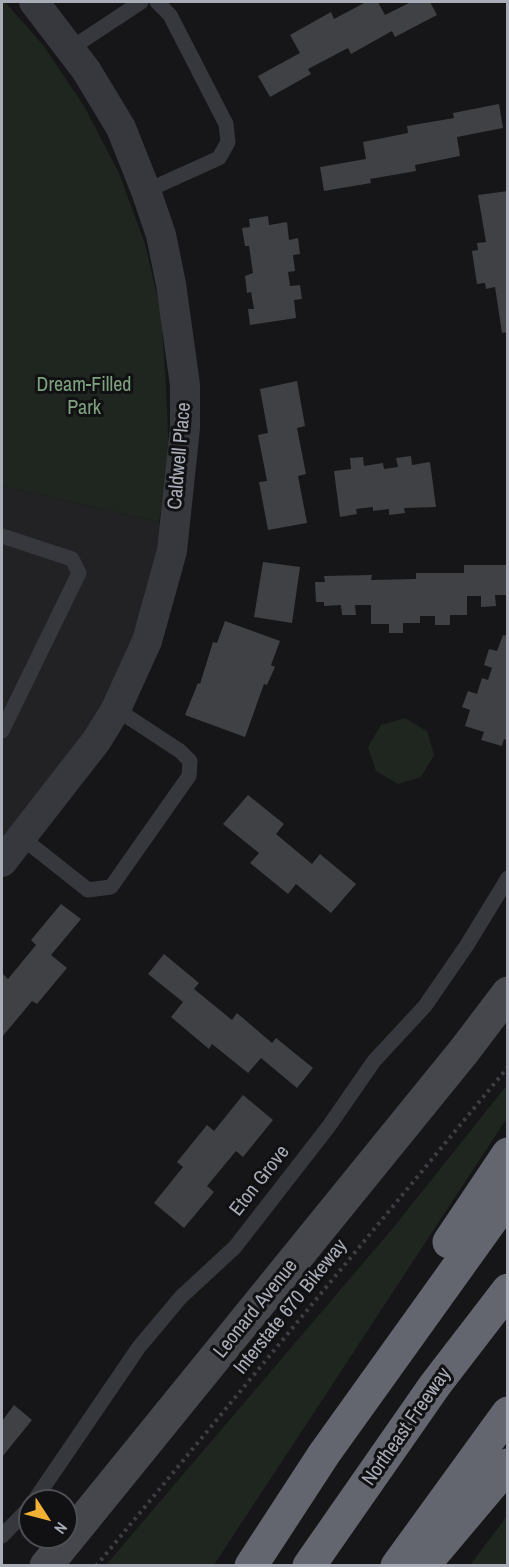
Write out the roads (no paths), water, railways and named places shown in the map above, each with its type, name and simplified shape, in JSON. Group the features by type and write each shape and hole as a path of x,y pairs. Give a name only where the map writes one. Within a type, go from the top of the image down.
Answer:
{"highway":[{"path":"324,1454 407,1305 507,1154"},
{"path":"251,1566 324,1454 507,1197"},
{"name":"Northeast Freeway","path":"309,1566 435,1385 507,1290"},
{"path":"397,1566 507,1413"},
{"path":"423,1566 507,1465"}],"street":[{"name":"Caldwell Place","path":"2,862 96,740 116,709 147,641 172,551 185,428 185,385 171,284 161,235 146,191 121,128 70,49 34,2"},
{"name":"Leonard Avenue","path":"46,1566 464,1052 507,993"},
{"name":"Leonard Avenue","path":"464,1052 507,1007"}],"lane":[{"path":"70,49 141,2"},
{"path":"146,191 219,158 228,142 226,124 170,15 157,2"},
{"path":"2,536 72,560 79,573 2,732"},
{"path":"21,837 88,890 111,887 189,776 190,761 180,751 116,709"},
{"name":"Eton Grove","path":"42,1489 139,1347 185,1293 235,1247 329,1126 374,1061 425,1006 467,945 507,878"},
{"path":"2,1536 18,1519"}],"park label":[{"name":"Dream-Filled Park","path":"84,398"}]}
